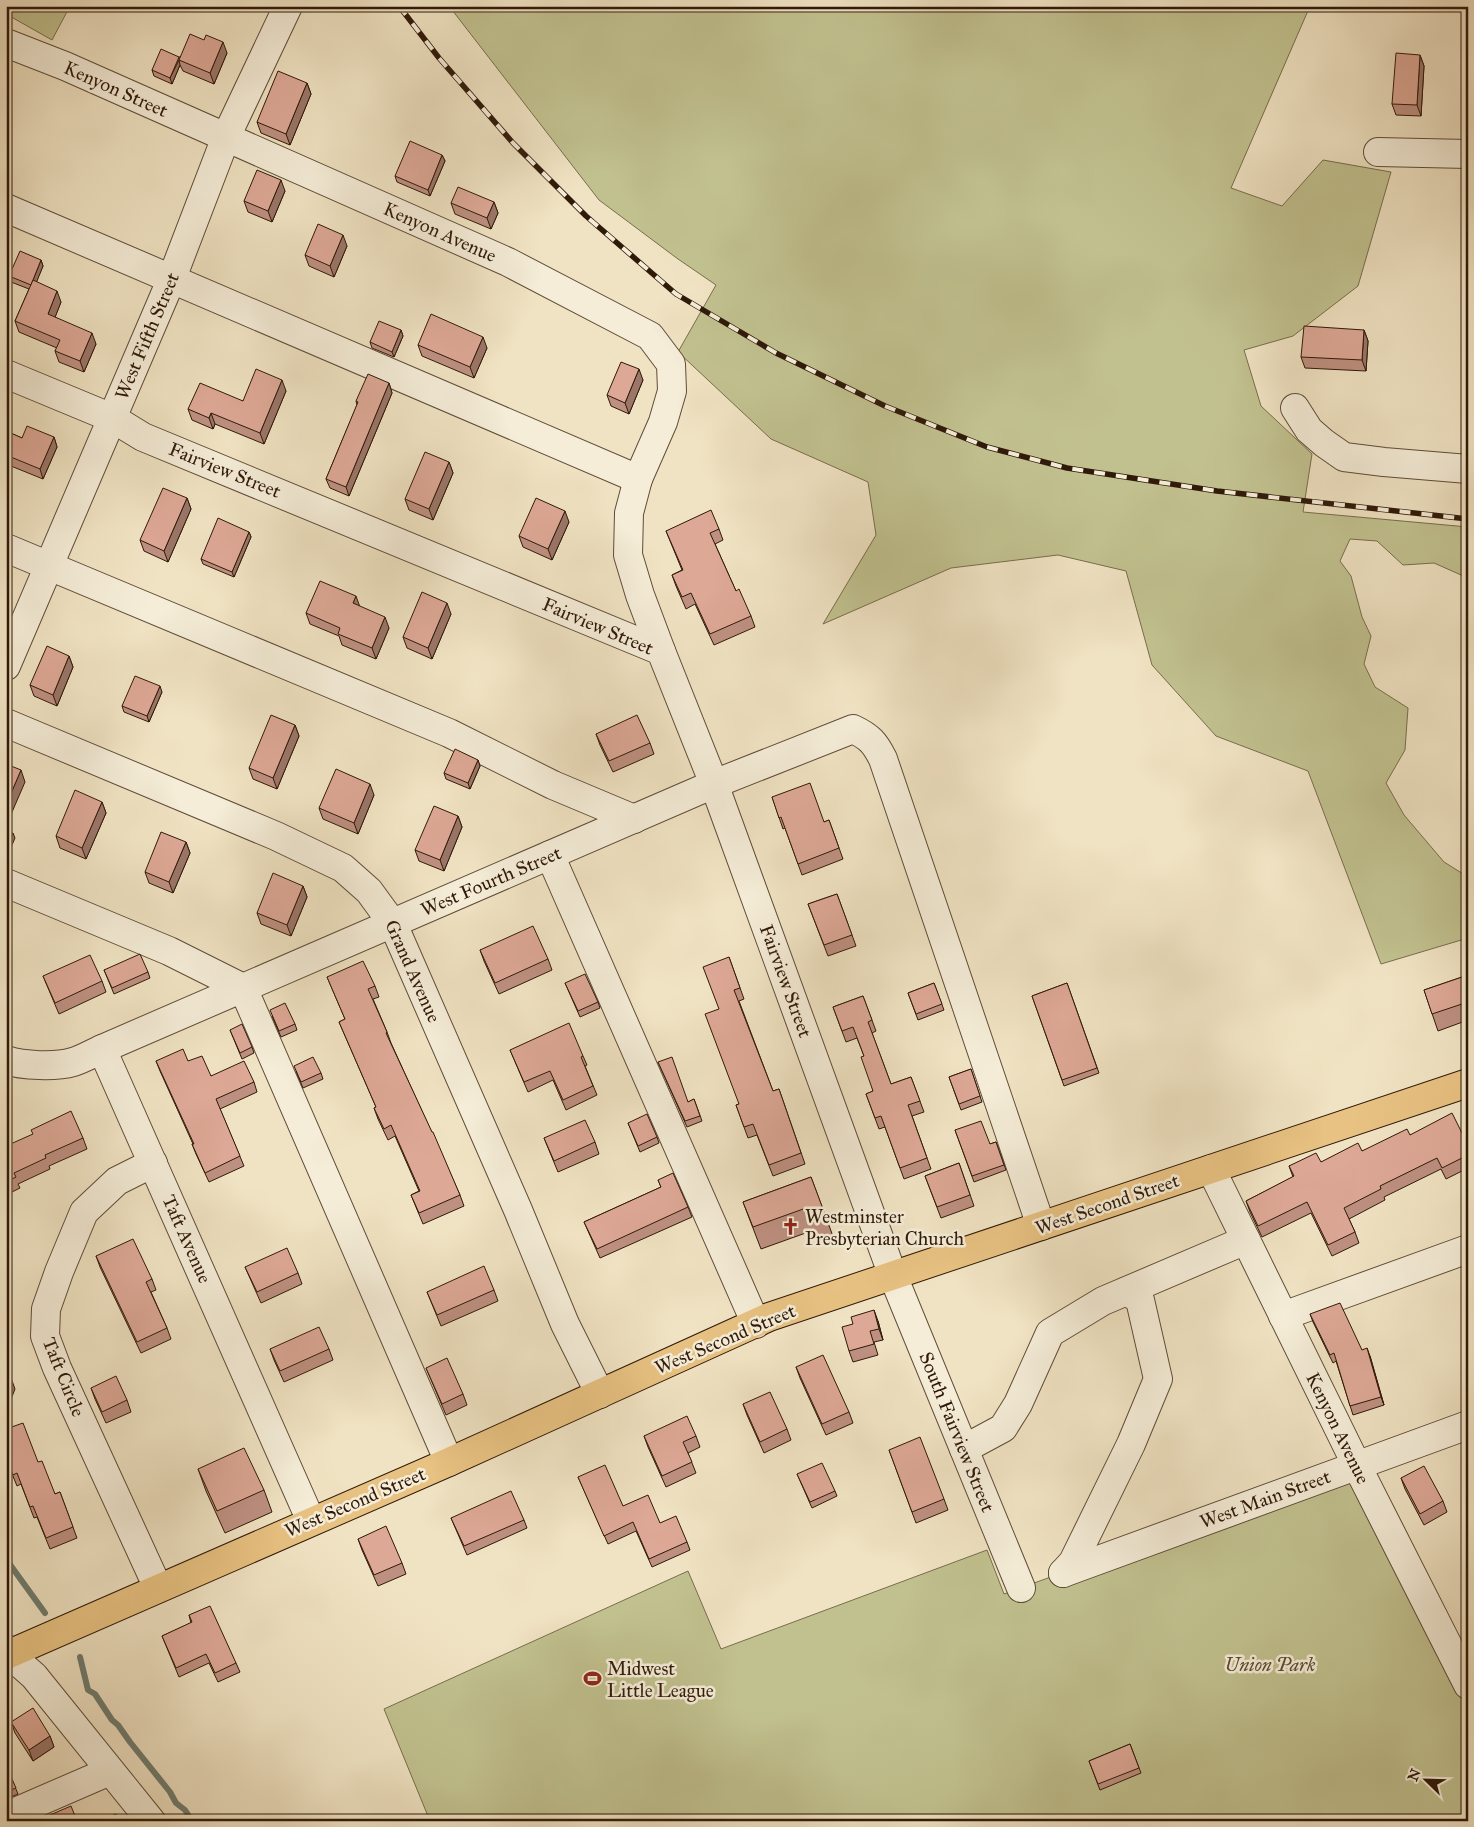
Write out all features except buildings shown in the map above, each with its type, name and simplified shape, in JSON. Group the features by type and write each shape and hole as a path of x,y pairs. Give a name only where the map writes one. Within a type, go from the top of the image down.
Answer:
{"main road":[{"name":"West Second Street","path":"7,1652 449,1462 769,1317 1468,1083"}],"street":[{"name":"West Fifth Street","path":"6,666 172,278 226,137 288,6"},
{"name":"Kenyon Street","path":"6,44 64,66 226,137"},
{"name":"Kenyon Avenue","path":"226,137 508,262 650,336 671,364 672,390 663,422 638,479"},
{"path":"1378,152 1468,154"},
{"path":"6,208 638,479 629,513 628,555 640,595 661,651"},
{"name":"Fairview Street","path":"6,374 112,418 143,436 661,651 714,784 893,1276"},
{"path":"1295,408 1309,430 1344,457 1468,469"},
{"path":"6,548 448,733 553,785 634,819"},
{"name":"Grand Avenue","path":"6,723 276,836 343,868 369,891 393,924 518,1210 565,1324 600,1394"},
{"name":"West Fourth Street","path":"102,1049 714,784 853,730 866,735 876,745 883,759 1041,1226"},
{"path":"550,855 756,1324"},
{"path":"6,883 169,952 243,988 449,1462"},
{"path":"6,1060 17,1064 72,1062 102,1049"},
{"name":"Taft Avenue","path":"102,1049 311,1521"},
{"name":"Taft Circle","path":"153,1163 117,1181 84,1212 46,1309 45,1336 57,1368 158,1588"},
{"name":"Kenyon Avenue","path":"1211,1169 1357,1466 1468,1685"},
{"path":"964,1449 1004,1428 1018,1404 1050,1333 1103,1301 1246,1240"},
{"path":"1283,1316 1468,1249"},
{"name":"South Fairview Street","path":"893,1276 1021,1588"},
{"name":"West Main Street","path":"1127,1291 1140,1300 1158,1379 1131,1444 1072,1562 1063,1573 1468,1425"},
{"path":"7,1652 34,1676 151,1821"},
{"path":"6,1816 110,1771"}],"green space":[{"path":"6,6 70,6 52,40 6,14"},
{"path":"449,6 1310,6 1231,188 1282,206 1323,160 1391,172 1358,286 1293,336 1244,350 1261,406 1312,454 1303,512 1468,527 1468,578 1434,563 1403,565 1377,541 1350,539 1340,561 1351,576 1362,617 1371,636 1364,664 1375,687 1408,708 1405,750 1386,783 1404,815 1444,862 1468,877 1468,938 1381,964 1308,771 1216,736 1152,665 1126,571 1058,555 951,568 823,624 876,535 868,482 771,439 678,352 716,285 599,200"},
{"name":"Union Park","path":"1350,1468 1468,1706 1468,1821 430,1821 384,1709 688,1571 721,1649 987,1550 1004,1594"}],"waterway":[{"path":"6,1559 45,1613"},
{"path":"80,1657 88,1690 95,1694 112,1720 118,1725 170,1792 176,1803 185,1810 192,1821"}],"railway":[{"path":"399,6 439,58 513,143 586,216 676,294 776,353 885,406 987,447 1067,468 1217,491 1468,519"}],"place":[{"name":"Westminster Presbyterian Church","path":"791,1227"},
{"name":"Midwest Little League","path":"593,1679"}]}
